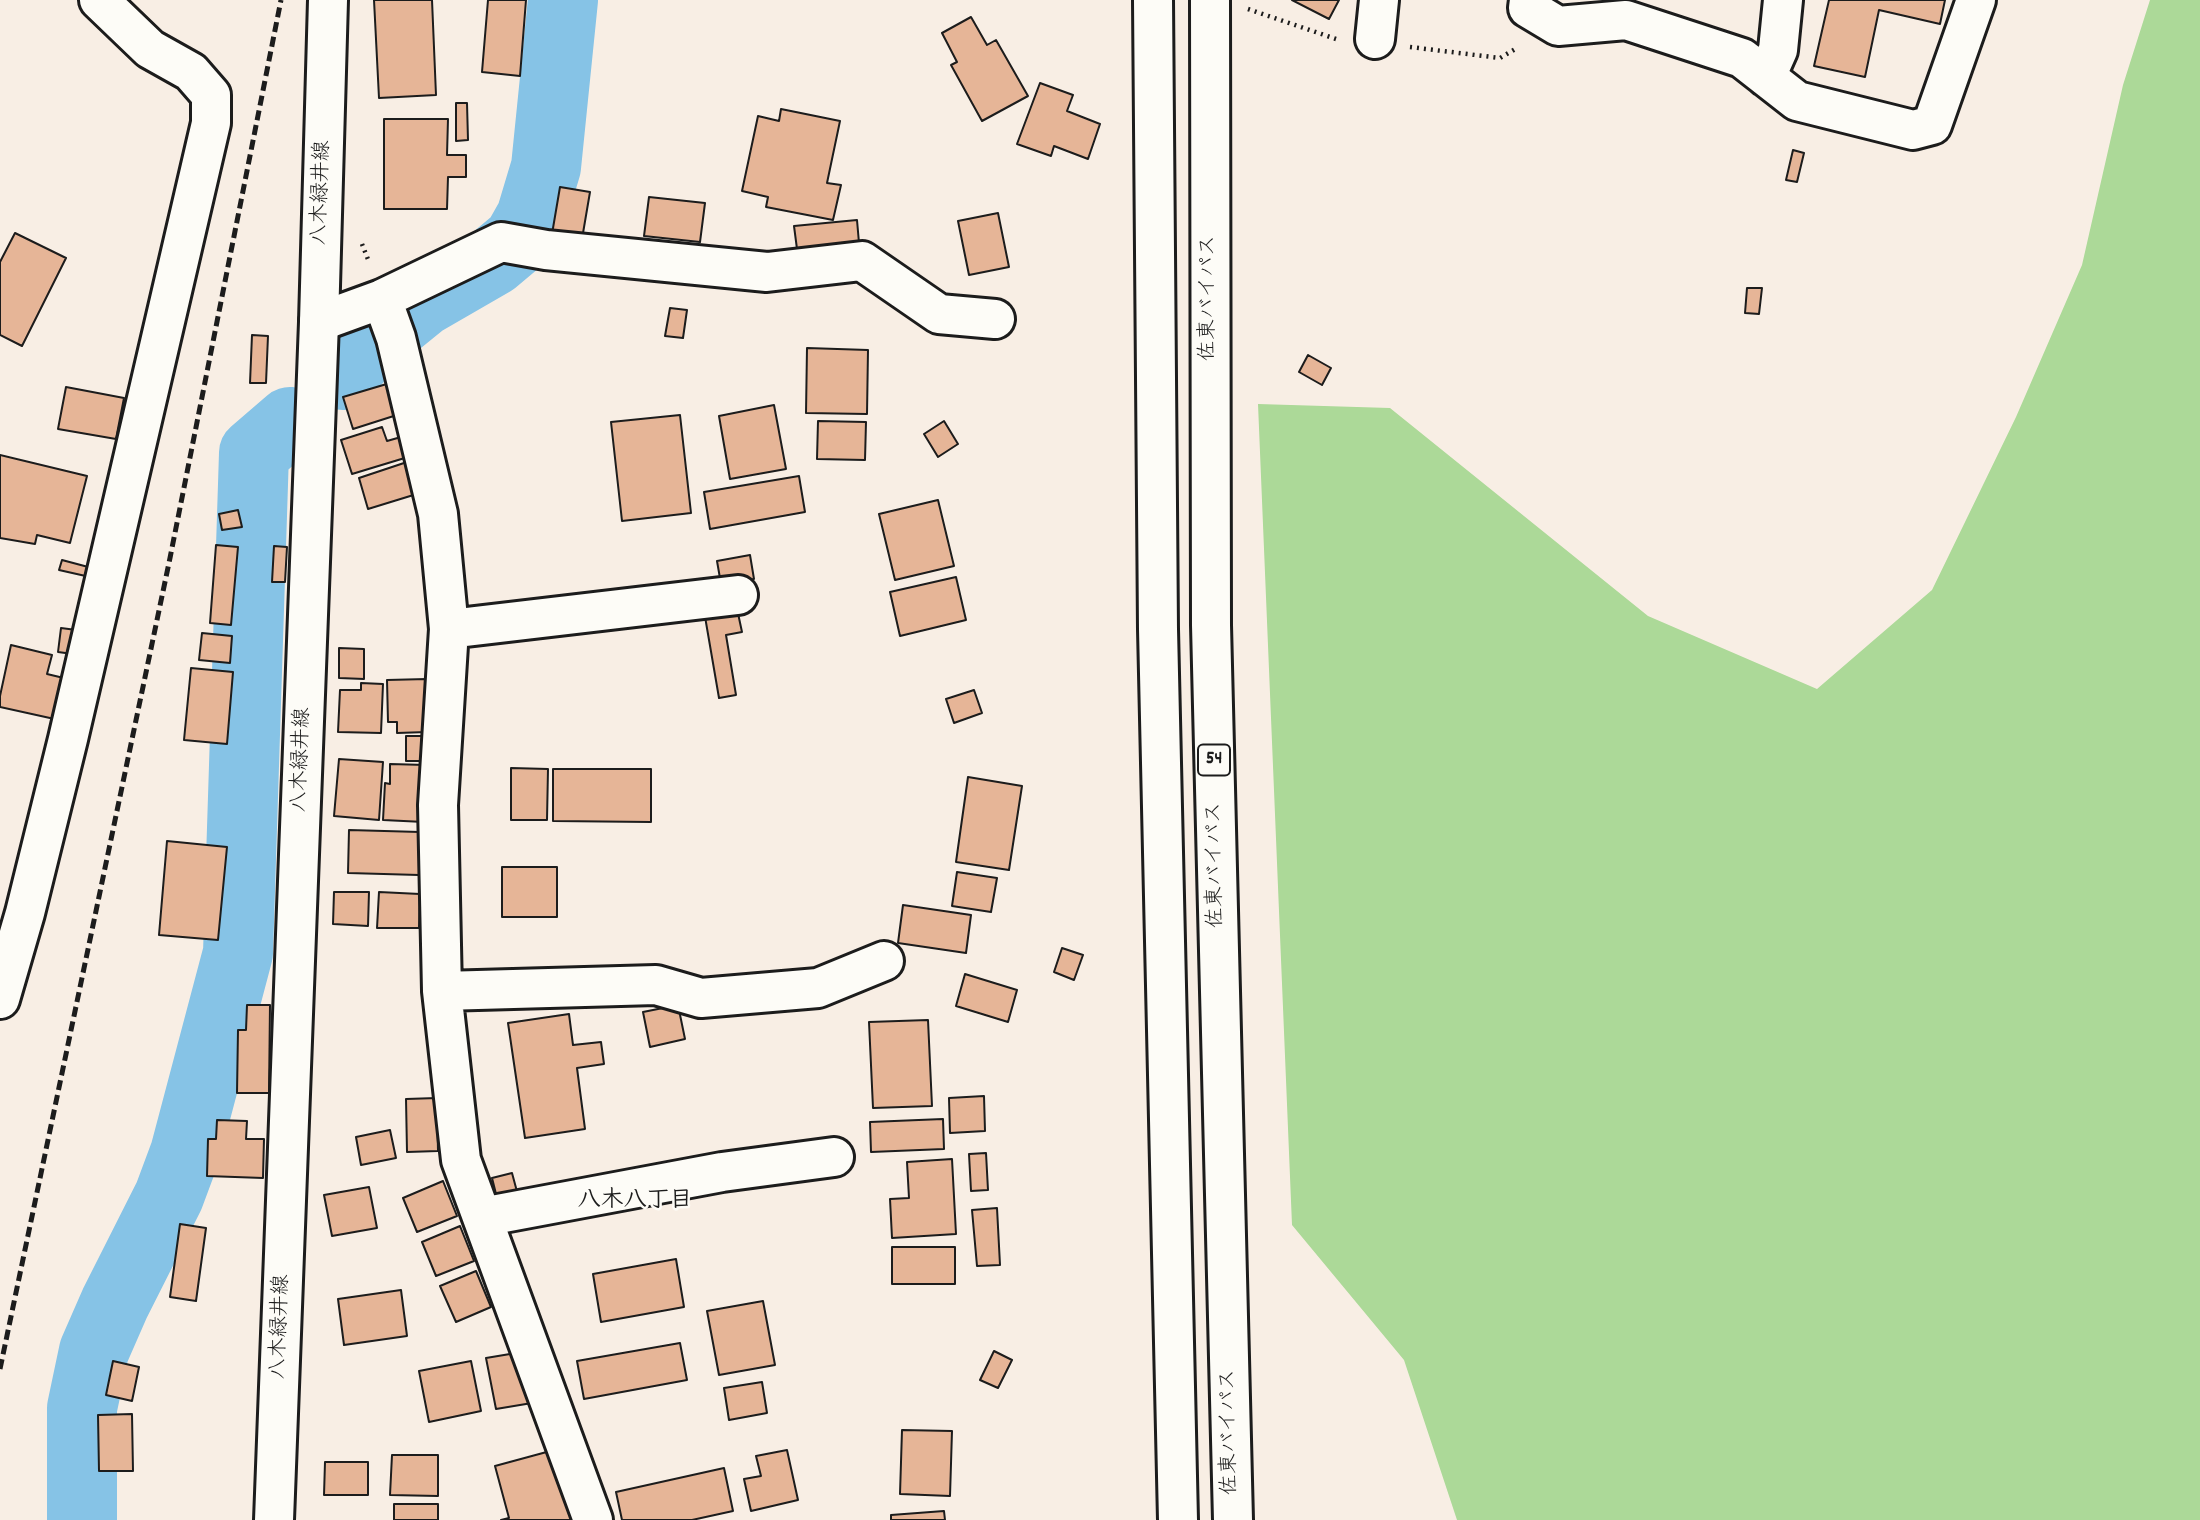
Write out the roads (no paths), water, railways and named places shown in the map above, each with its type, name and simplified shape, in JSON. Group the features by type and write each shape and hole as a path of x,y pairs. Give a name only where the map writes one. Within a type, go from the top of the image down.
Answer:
{"main road":[{"path":"0,999 25,913 68,739 211,123 211,95 191,72 150,49 99,0"},
{"name":"八木緑井線","path":"274,1520 319,322 328,0"},
{"path":"1153,0 1158,629 1178,1520"},
{"name":"佐東バイパス","path":"1210,0 1211,625 1233,1520"},
{"path":"1375,39 1379,0"},
{"path":"1528,0 1528,8 1558,26 1626,20 1742,58 1797,101 1913,131 1932,125 1976,0"},
{"path":"1766,77 1778,50 1783,0"},
{"path":"319,322 388,316 514,245 767,272 862,261 939,314 995,319"},
{"path":"388,316 438,514 449,629 438,806 443,991 461,1160 593,1520"},
{"path":"449,629 738,595"},
{"path":"443,991 656,985 701,998 818,988 884,961"},
{"path":"482,1217 722,1172 834,1157"}],"waterway":[{"path":"343,375 374,341 422,302 493,261 518,240 531,217 546,167 563,0"},
{"path":"82,1520 82,1408 94,1351 169,1196 185,1153 238,953 254,453 290,422"}],"railway":[{"path":"0,1369 170,558 281,0"}],"district":[{"name":"八木八丁目","path":"635,1203"}]}
